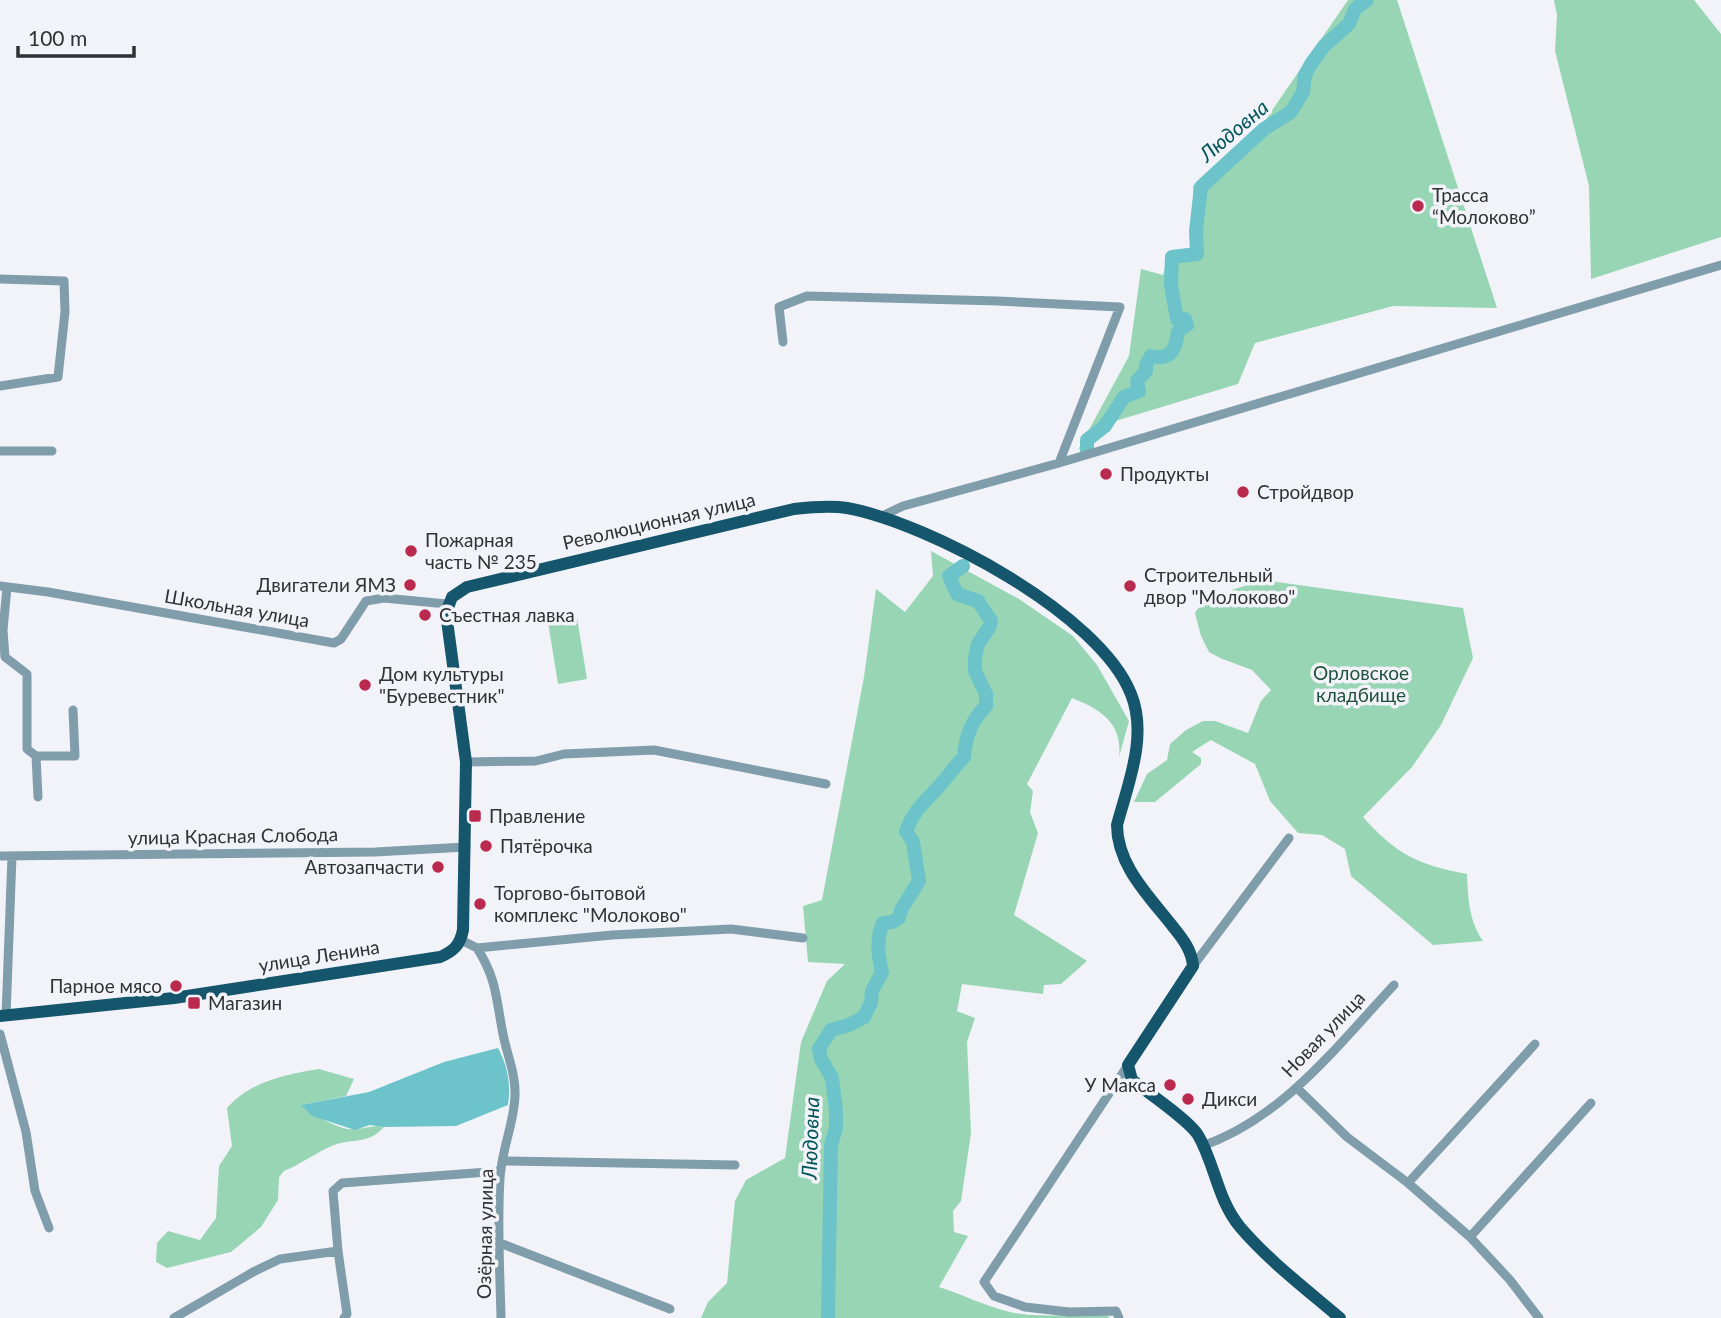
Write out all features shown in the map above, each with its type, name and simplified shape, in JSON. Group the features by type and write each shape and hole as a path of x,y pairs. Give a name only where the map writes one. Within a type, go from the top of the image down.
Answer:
{"main road":[{"name":"Революционная улица","path":"447,604 467,587 794,509 846,508 902,524 936,539 998,570 1028,589 1088,635 1117,671 1131,694 1136,717 1137,746 1117,825 1117,837 1132,875 1184,942 1193,966"},
{"path":"447,604 447,629 466,762 466,847 461,940"},
{"name":"улица Ленина","path":"3,1016 174,998 440,957 453,951 461,940"},
{"path":"1193,966 1128,1065 1132,1080 1188,1123 1198,1134 1225,1206 1241,1227 1339,1318"}],"street":[{"path":"880,517 903,506 1059,463 1721,265"},
{"path":"0,279 64,281 65,312 58,377 0,386"},
{"path":"783,342 779,307 807,296 1120,307 1059,463"},
{"path":"0,451 52,451"},
{"path":"4,587 2,630 5,657 27,674 27,749 36,756 75,756 73,710"},
{"name":"Школьная улица","path":"4,587 334,643 341,639 366,601 384,598 447,604"},
{"path":"466,762 536,761 564,754 654,750 827,784"},
{"path":"36,756 38,797"},
{"path":"1193,966 1289,838"},
{"name":"улица Красная Слобода","path":"0,856 375,852 466,847"},
{"path":"3,1016 12,856"},
{"path":"461,940 477,948 612,935 731,929 803,938"},
{"name":"Озёрная улица","path":"477,948 488,964 499,998 503,1035 515,1083 513,1116 502,1166 500,1318"},
{"name":"Новая улица","path":"1202,1146 1225,1138 1297,1088 1394,985"},
{"path":"0,1034 26,1132 35,1191 49,1228"},
{"path":"1408,1183 1535,1044"},
{"path":"1119,1318 1116,1311 1069,1312 1026,1307 995,1296 984,1282 1128,1065"},
{"path":"1297,1088 1348,1137 1408,1183 1470,1237 1510,1280 1539,1318"},
{"path":"1470,1237 1591,1103"},
{"path":"344,1318 347,1314 333,1191 342,1183 502,1166 734,1165"},
{"path":"500,1244 670,1309"},
{"path":"174,1318 254,1271 280,1259 338,1251"}],"green space":[{"path":"1348,0 1397,0 1497,308 1393,306 1255,343 1238,384 1112,422 1078,450 1129,356 1141,269 1163,275 1169,253 1194,252 1193,186 1262,125"},
{"path":"1554,0 1694,0 1721,34 1721,237 1591,279 1589,186 1555,51 1557,15"},
{"path":"931,551 1019,599 1073,636 1097,665 1129,721 1119,757 1119,745 1113,726 1092,707 1072,698 1027,784 1033,791 1030,812 1038,833 1014,915 1087,961 1061,984 1044,985 1043,994 962,984 957,1011 975,1018 967,1042 971,1133 961,1201 953,1211 954,1232 968,1236 939,1287 1016,1313 1105,1313 1110,1318 701,1318 708,1302 727,1283 735,1201 746,1180 785,1158 801,1042 827,981 845,964 808,962 803,906 822,900 864,677 876,589 905,612 933,576"},
{"name":"Орловское кладбище","path":"1263,580 1463,608 1473,658 1441,725 1412,767 1363,817 1386,840 1409,856 1421,862 1467,874 1472,917 1483,941 1433,945 1351,876 1345,849 1322,835 1298,833 1270,801 1255,764 1211,740 1192,752 1201,758 1201,764 1155,802 1134,802 1147,774 1167,760 1170,744 1186,730 1203,721 1215,721 1248,733 1261,701 1271,690 1252,670 1209,652 1201,636 1195,613 1216,597"},
{"path":"577,618 587,679 558,684 548,622"},
{"path":"319,1069 354,1079 346,1096 302,1105 320,1118 343,1128 384,1127 372,1136 334,1145 284,1171 279,1177 278,1200 261,1227 231,1252 167,1268 156,1262 157,1243 168,1231 200,1240 216,1218 219,1166 232,1146 227,1108 257,1086"}],"water":[{"path":"498,1048 508,1076 508,1105 456,1126 370,1125 355,1130 312,1116 301,1105 369,1092 444,1062"}],"waterway":[{"name":"Людовна","path":"1087,450 1087,440 1105,426 1124,397 1139,391 1137,381 1146,371 1151,356 1168,355 1174,348 1178,331 1187,325 1185,319 1177,319 1171,285 1172,257 1197,254 1196,231 1201,187 1264,129 1291,112 1303,92 1305,75 1311,64 1324,46 1349,24 1355,9 1367,0"},
{"name":"Людовна","path":"828,1318 831,1145 836,1128 836,1111 832,1078 821,1059 819,1049 831,1030 864,1017 871,1003 872,991 882,972 878,947 883,923 899,918 919,881 913,842 906,831 918,810 964,757 970,730 976,717 986,706 986,694 975,671 975,658 978,644 991,621 978,601 957,594 949,576 963,566"}],"place":[{"name":"Трасса “Молоково”","path":"1418,206"},
{"name":"Продукты","path":"1106,474"},
{"name":"Стройдвор","path":"1243,492"},
{"name":"Пожарная часть № 235","path":"411,551"},
{"name":"Двигатели ЯМЗ","path":"410,585"},
{"name":"Строительный двор \"Молоково\"","path":"1130,586"},
{"name":"Съестная лавка","path":"425,615"},
{"name":"Дом культуры \"Буревестник\"","path":"365,685"},
{"name":"Правление","path":"475,816"},
{"name":"Пятёрочка","path":"486,846"},
{"name":"Автозапчасти","path":"438,867"},
{"name":"Торгово-бытовой комплекс \"Молоково\"","path":"480,904"},
{"name":"Парное мясо","path":"176,986"},
{"name":"Магазин","path":"194,1003"},
{"name":"У Макса","path":"1170,1085"},
{"name":"Дикси","path":"1188,1099"}]}
